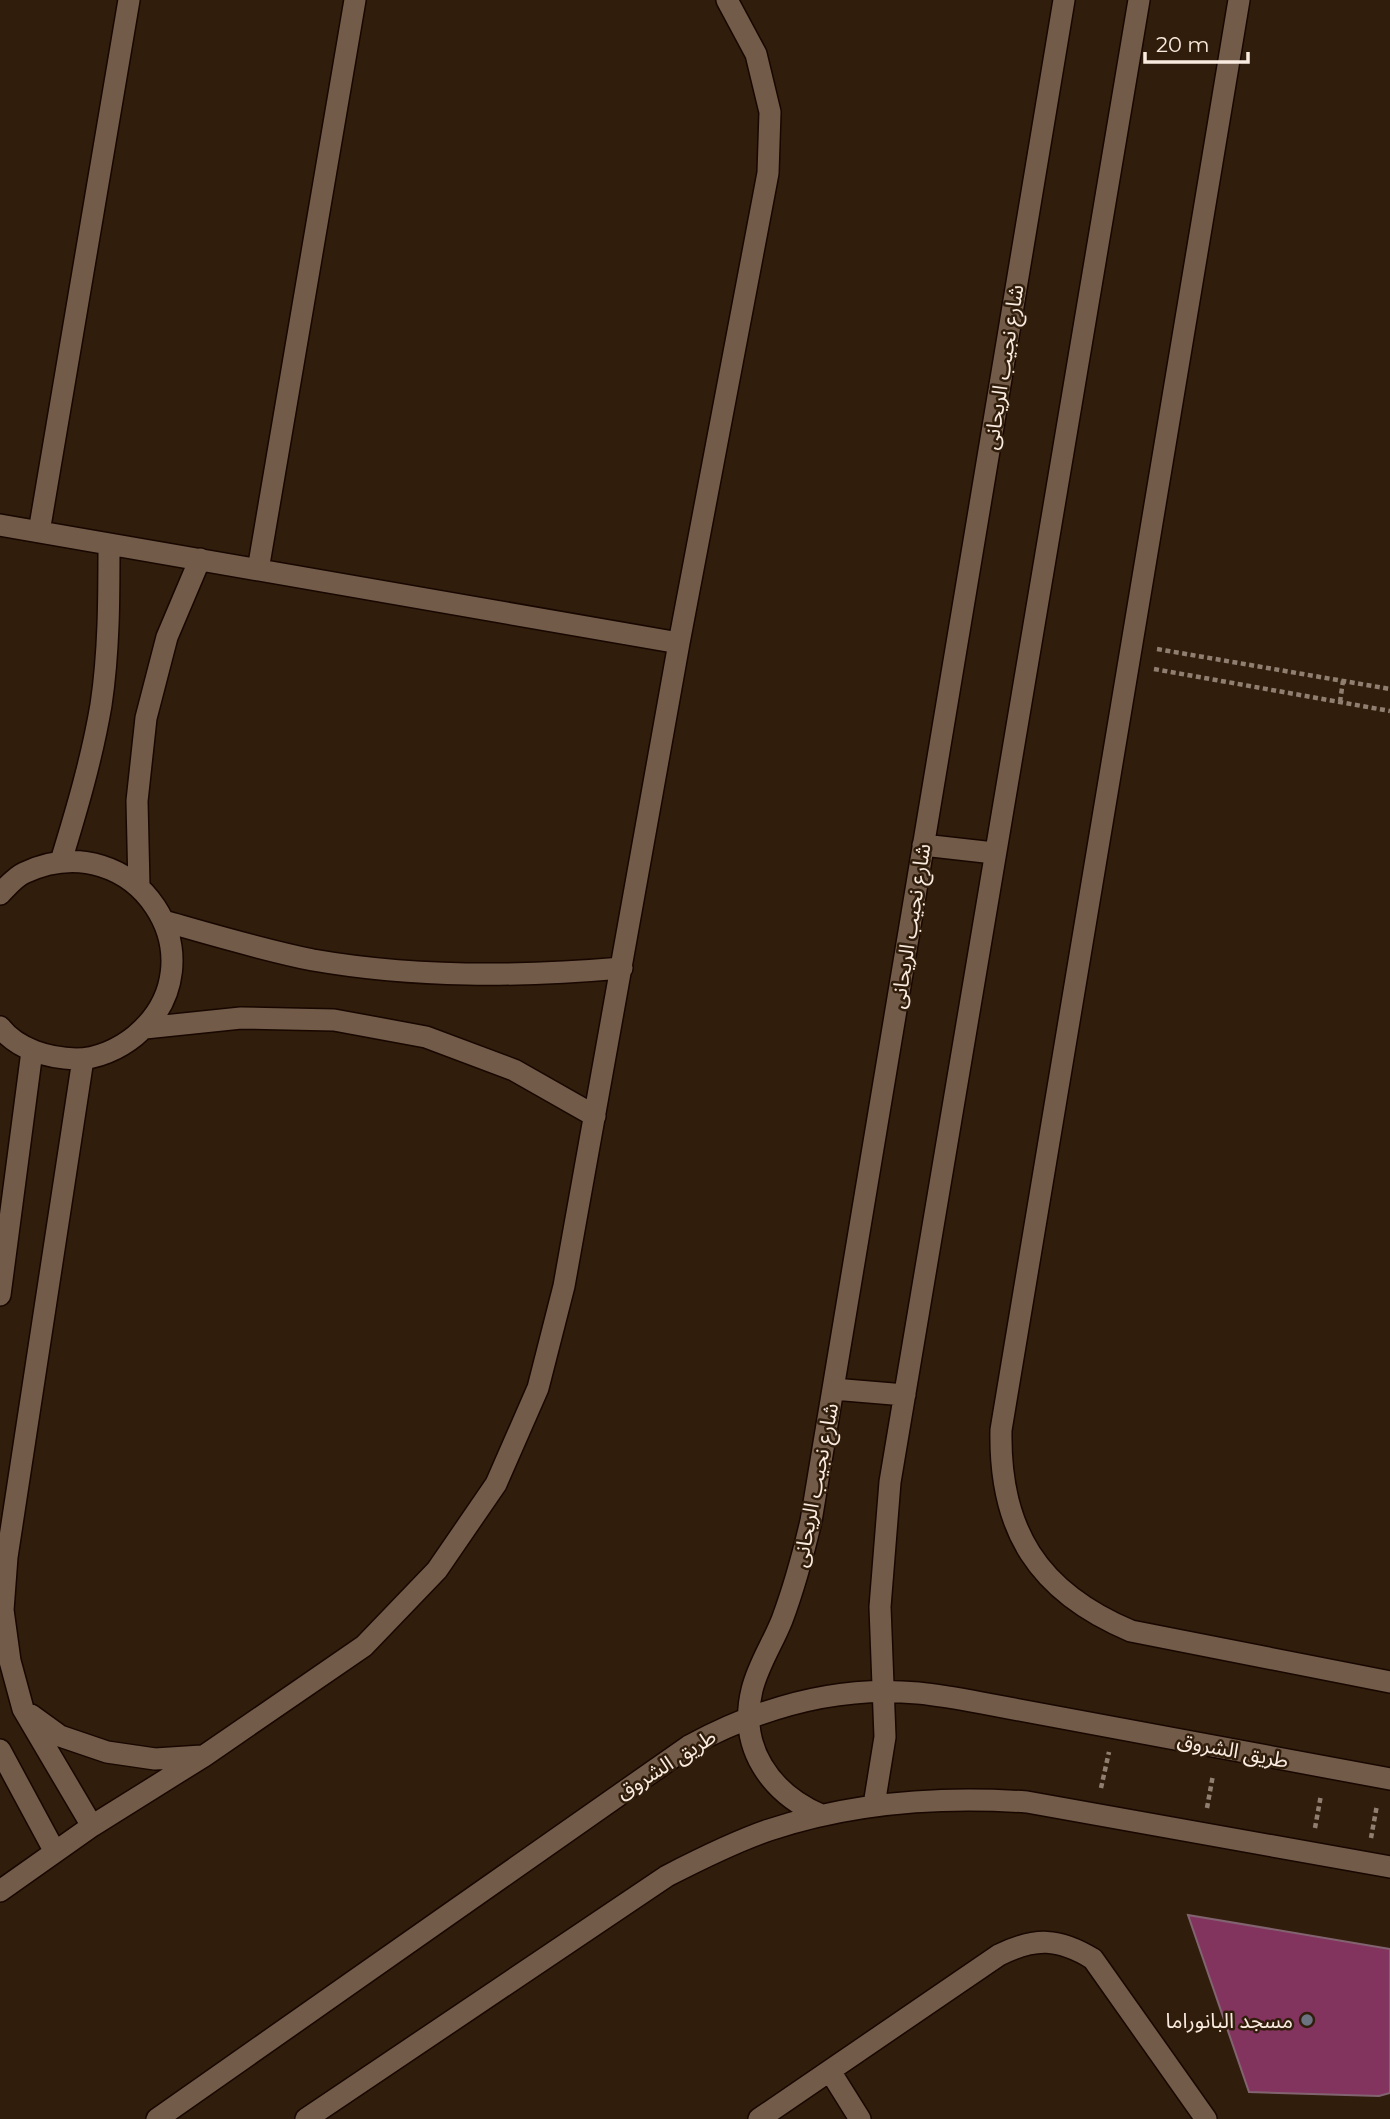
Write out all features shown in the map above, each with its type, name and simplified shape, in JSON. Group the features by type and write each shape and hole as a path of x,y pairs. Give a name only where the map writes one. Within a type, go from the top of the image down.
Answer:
{"street":[{"path":"40,532 129,0"},
{"path":"258,570 355,0"},
{"path":"0,1891 92,1826 204,1756 364,1646 437,1570 496,1484 538,1388 564,1286 679,643 768,173 770,113 756,54 727,0"},
{"name":"شارع نجيب الريحانى","path":"821,1815 793,1800 769,1777 758,1759 751,1738 749,1717 752,1690 782,1619 803,1558 811,1521 1064,0"},
{"path":"874,1805 885,1737 880,1607 890,1482 1139,0"},
{"path":"1239,0 1001,1430 1001,1462 1005,1495 1015,1525 1030,1554 1050,1579 1074,1601 1101,1619 1141,1634 1390,1682"},
{"path":"0,525 679,643"},
{"path":"61,861 85,783 101,704 109,624 109,544"},
{"path":"139,886 137,801 146,718 167,637 200,559"},
{"path":"923,845 994,853"},
{"path":"0,894 22,874 61,861 89,862 115,870 139,886 153,902 164,921 171,948 170,977 161,1004 145,1028 127,1043 105,1054 83,1059 57,1058 32,1051 5,1034 0,1027"},
{"path":"164,921 238,943 314,960 390,970 545,975 622,968"},
{"path":"145,1028 241,1018 334,1020 426,1037 514,1070 595,1116"},
{"path":"0,1295 32,1051"},
{"path":"83,1059 7,1557 3,1611 10,1661 23,1709 92,1826"},
{"path":"833,1389 905,1395"},
{"name":"طريق الشروق","path":"157,2119 689,1746 749,1717 792,1703 837,1695 916,1693 1386,1778"},
{"path":"23,1709 60,1736 107,1752 155,1759 204,1756"},
{"path":"0,1750 55,1853"},
{"path":"306,2119 667,1876 716,1851 821,1815 874,1805 925,1800 1027,1802 1390,1867"},
{"path":"759,2119 999,1955 1017,1946 1037,1941 1057,1942 1076,1948 1093,1959 1206,2119"},
{"path":"830,2071 860,2119"}],"path":[{"path":"1130,655 1390,689"},
{"path":"1130,655 1390,711"},
{"path":"1340,702 1343,681"},
{"path":"1096,1813 1114,1727"},
{"path":"1202,1833 1219,1747"},
{"path":"1311,1853 1326,1767"},
{"path":"1366,1863 1386,1778"}],"building":[{"name":"مسجد البانوراما","path":"1188,1915 1390,1949 1390,2093 1379,2096 1249,2092"}],"place":[{"name":"مسجد البانوراما","path":"1307,2020"}]}
